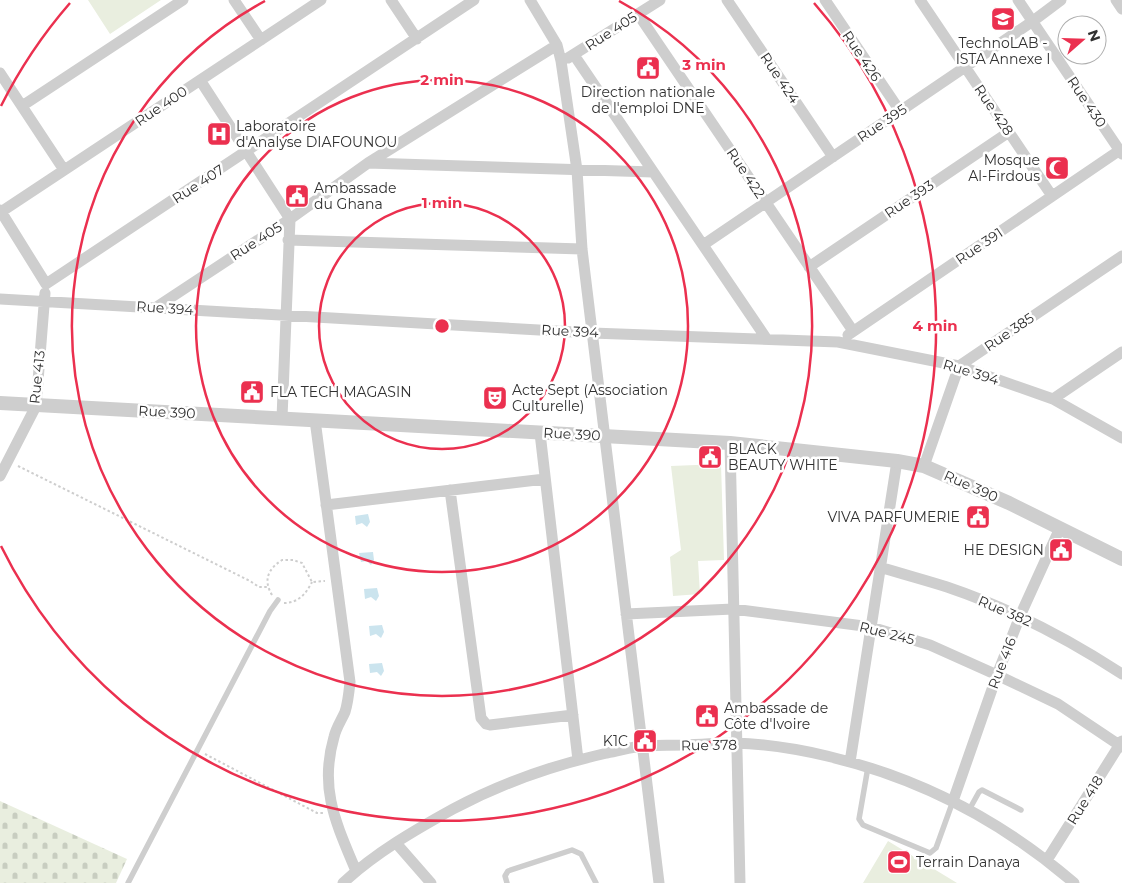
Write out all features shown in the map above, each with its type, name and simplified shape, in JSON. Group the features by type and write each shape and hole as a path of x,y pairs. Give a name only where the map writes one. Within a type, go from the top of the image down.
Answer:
{"street":[{"path":"22,106 182,0"},
{"path":"234,0 261,40"},
{"name":"Rue 400","path":"1,211 321,0"},
{"path":"391,0 416,39"},
{"name":"Rue 407","path":"46,284 474,0"},
{"path":"530,0 557,44 577,170 582,249 659,883"},
{"name":"Rue 405","path":"561,61 574,55 660,0"},
{"name":"Rue 424","path":"727,0 833,157"},
{"name":"Rue 426","path":"825,0 900,111"},
{"name":"Rue 428","path":"920,0 1052,196"},
{"name":"Rue 430","path":"1018,0 1121,152"},
{"name":"Rue 395","path":"703,245 1061,0"},
{"path":"1116,0 1122,9"},
{"name":"Rue 422","path":"638,14 853,331"},
{"name":"Rue 405","path":"156,308 290,219 368,162 557,44"},
{"path":"574,55 766,338"},
{"path":"0,73 64,170"},
{"path":"200,80 290,219 282,418"},
{"name":"Rue 393","path":"809,267 1009,132"},
{"name":"Rue 391","path":"838,342 1052,196 1121,152"},
{"path":"368,162 653,172"},
{"path":"1,211 46,284"},
{"path":"288,240 582,249"},
{"name":"Rue 385","path":"959,366 1122,256"},
{"name":"Rue 413","path":"0,476 36,406 46,284"},
{"name":"Rue 394","path":"0,299 592,333 838,342 959,366 1053,399 1122,438"},
{"path":"1053,399 1122,352"},
{"path":"924,466 959,366"},
{"name":"Rue 390","path":"0,403 730,443 897,461 924,466 1009,503 1122,559"},
{"path":"315,420 350,682 346,710 334,736 328,766 327,789 333,812 356,870"},
{"path":"540,433 578,760"},
{"path":"730,443 740,883"},
{"path":"850,762 897,461"},
{"path":"326,505 546,479"},
{"path":"450,490 480,718 490,725 573,715"},
{"name":"Rue 416","path":"953,801 997,675 1020,616 1060,528"},
{"name":"Rue 382","path":"880,567 947,587 1020,616 1085,650 1122,674"},
{"name":"Rue 245","path":"626,614 734,609 871,627 930,645 997,675 1058,704 1121,744"},
{"name":"Rue 378","path":"344,883 356,870 420,827 477,796 525,776 578,760 642,746 736,743 797,750 850,762 901,777 953,801 999,826 1047,860 1074,883"},
{"name":"Rue 418","path":"1047,860 1121,744"},
{"path":"396,843 431,883"}],"lane":[{"path":"128,883 278,600"},
{"path":"868,767 859,819 863,825 930,852 936,848 953,801"},
{"path":"969,810 982,790 1022,810"},
{"path":"507,883 505,876 508,871 572,850 581,854 596,883"}],"path":[{"path":"8,461 259,587 267,587"},
{"path":"282,560 293,560 302,563 312,582 304,595 285,604 272,595 267,587 267,578 271,570 282,560"},
{"path":"312,582 336,579"},
{"path":"198,750 317,813 333,812"}],"green space":[{"path":"88,0 161,0 110,34"},
{"path":"721,464 724,560 698,561 700,594 673,596 670,557 681,550 671,466"},
{"path":"0,801 127,859 116,883 0,883"},
{"name":"Terrain Danaya","path":"888,841 957,883 863,883"}],"water":[{"path":"368,514 370,522 367,527 362,523 356,525 355,516"},
{"path":"373,552 374,560 371,565 367,561 361,562 359,553"},
{"path":"377,588 379,596 376,601 371,597 365,599 364,589"},
{"path":"382,625 384,632 381,638 376,634 370,636 369,626"},
{"path":"382,663 384,671 381,676 377,672 370,673 369,664"}],"place":[{"name":"TechnoLAB - ISTA Annexe I","path":"1003,19"},
{"name":"Direction nationale de l'emploi DNE","path":"648,68"},
{"name":"Laboratoire d'Analyse DIAFOUNOU","path":"219,134"},
{"name":"Mosque Al-Firdous","path":"1057,168"},
{"name":"Ambassade du Ghana","path":"297,196"},
{"name":"FLA TECH MAGASIN","path":"252,392"},
{"name":"Acte Sept (Association Culturelle)","path":"495,398"},
{"name":"BLACK BEAUTY WHITE","path":"710,457"},
{"name":"VIVA PARFUMERIE","path":"978,517"},
{"name":"HE DESIGN","path":"1061,550"},
{"name":"Ambassade de Côte d'Ivoire","path":"707,716"},
{"name":"K1C","path":"645,741"},
{"name":"Terrain Danaya","path":"899,862"}]}
